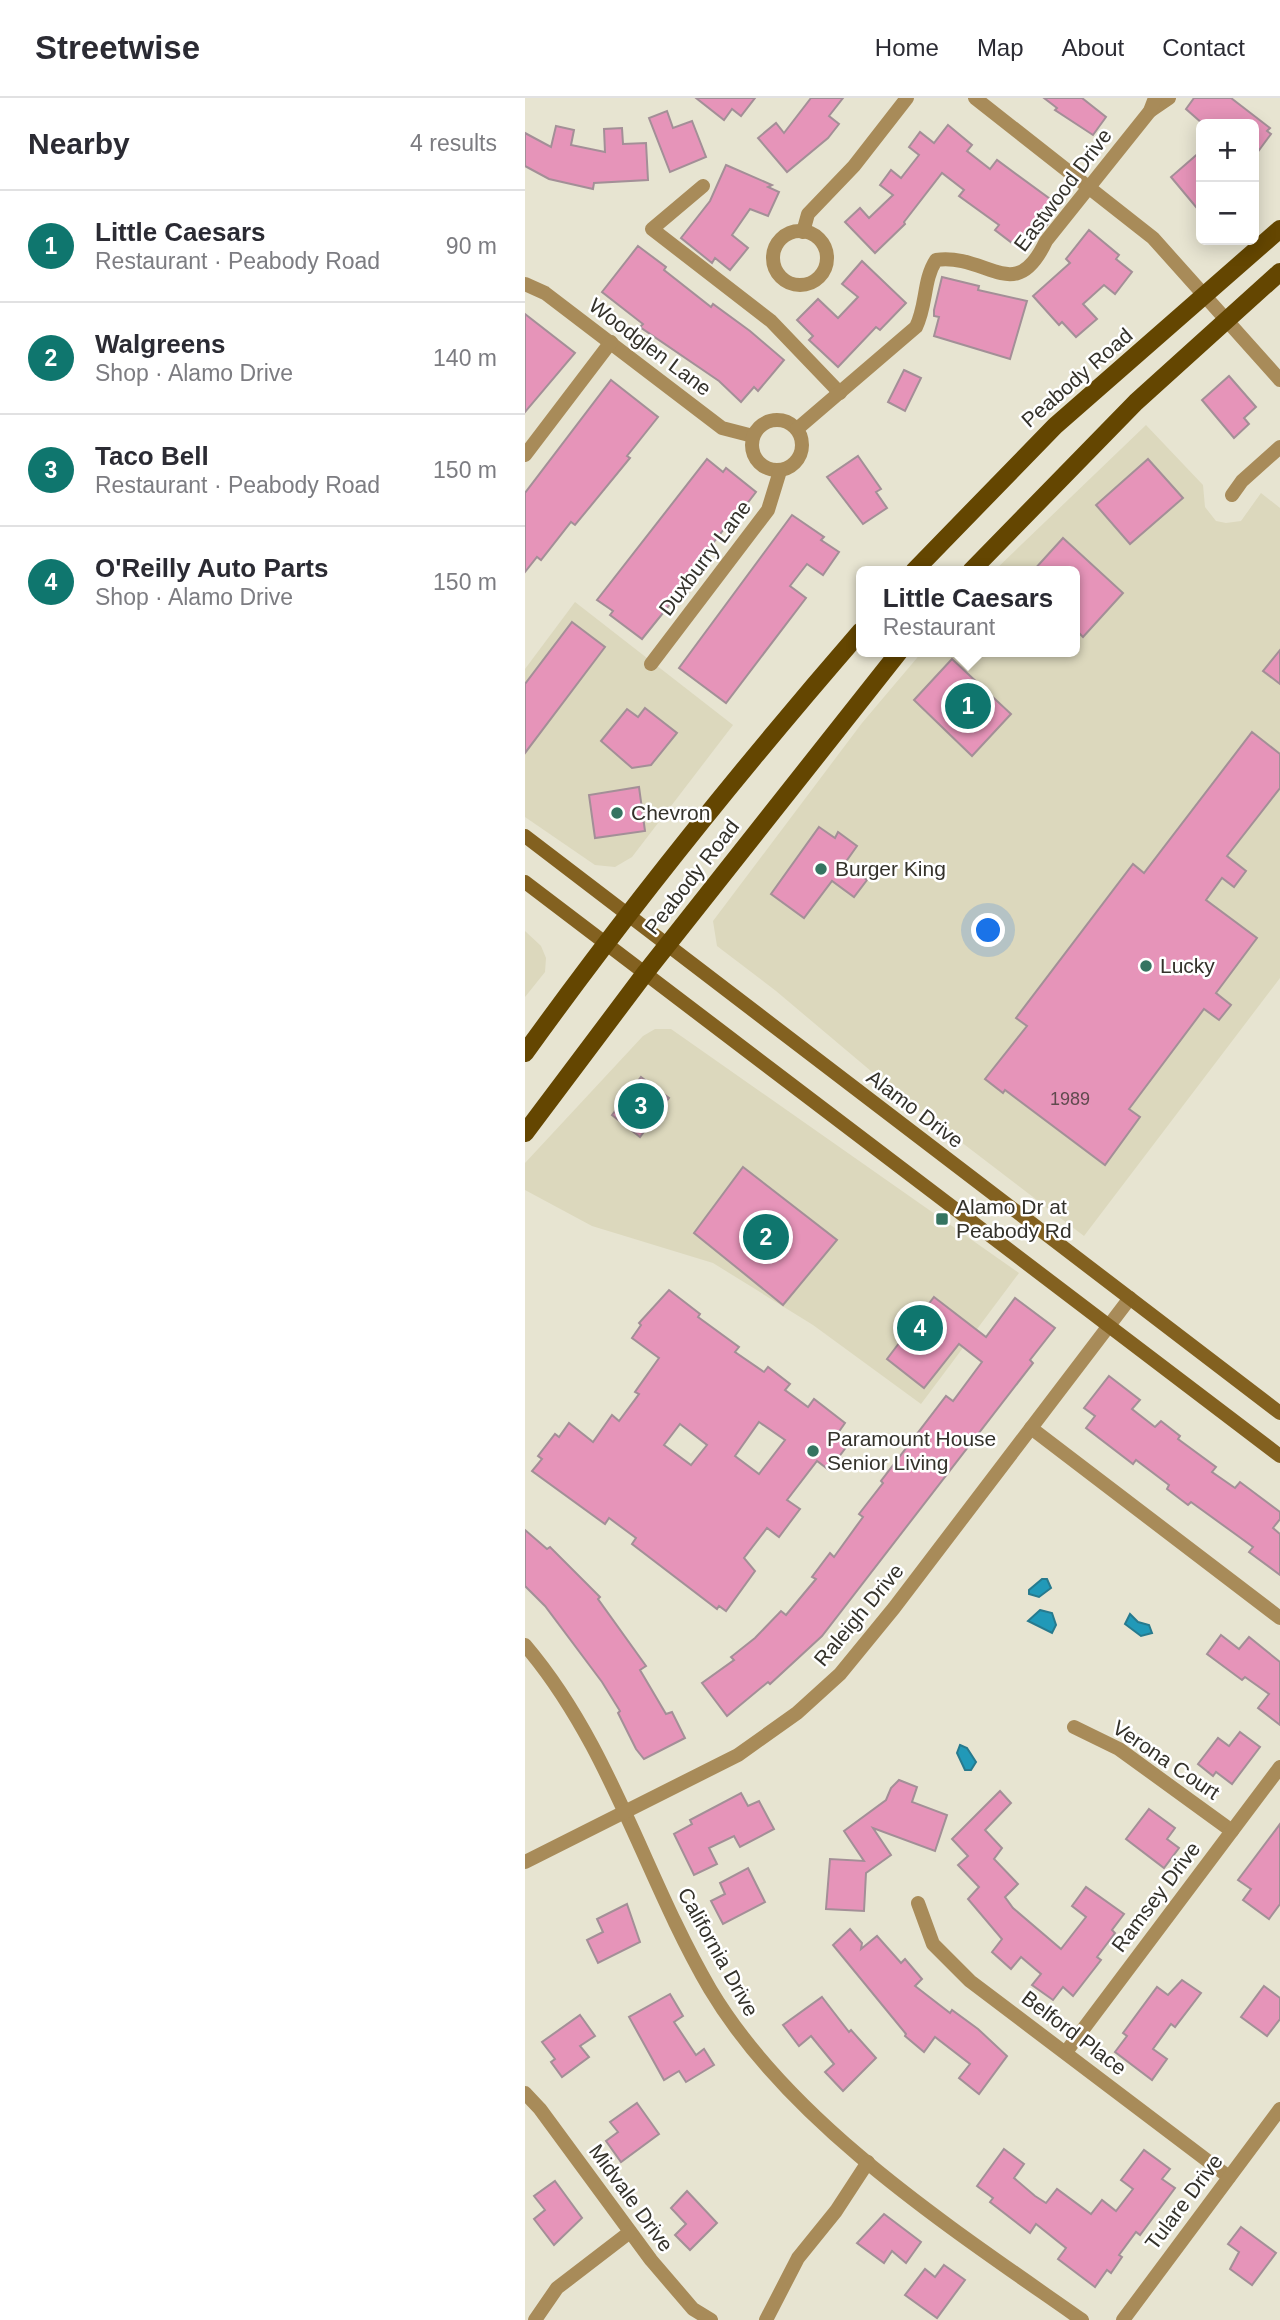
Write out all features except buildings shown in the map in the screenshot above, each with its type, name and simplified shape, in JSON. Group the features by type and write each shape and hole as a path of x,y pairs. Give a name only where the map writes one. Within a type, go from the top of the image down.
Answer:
{"main road":[{"name":"Peabody Road","path":"919,566 1055,426 1280,229"},
{"path":"976,566 1136,402 1280,272"},
{"name":"Peabody Road","path":"525,1053 605,941 798,703 856,637"},
{"name":"Peabody Road","path":"525,1133 646,972 895,657"},
{"name":"Alamo Drive","path":"525,836 629,913 907,1131 1280,1413"},
{"path":"525,882 1280,1456"}],"street":[{"path":"803,232 808,214 854,166 907,98"},
{"path":"975,98 1092,187 1153,239 1280,380"},
{"name":"Eastwood Drive","path":"797,429 916,327 923,313 928,272 936,260 954,258 1011,275 1026,273 1037,262 1046,241 1092,187 1152,105 1170,98"},
{"path":"703,186 652,229 762,313 793,341 840,393"},
{"name":"Woodglen Lane","path":"525,284 545,293 722,428 753,436"},
{"path":"525,455 611,342"},
{"path":"773,419 786,421 797,429 803,441 801,454 793,466 780,471 767,469 757,461 752,449 753,436 760,425 773,419"},
{"path":"1232,495 1242,481 1280,447"},
{"name":"Duxburry Lane","path":"651,664 768,510 780,471"},
{"name":"Raleigh Drive","path":"525,1862 738,1755 797,1713 840,1674 878,1630 1130,1298"},
{"path":"1031,1428 1280,1618"},
{"name":"California Drive","path":"525,1645 579,1720 686,1943 738,2033 782,2085 868,2162 981,2249 1082,2320"},
{"name":"Verona Court","path":"1074,1727 1119,1749 1232,1831"},
{"name":"Ramsey Drive","path":"1066,2052 1280,1768"},
{"name":"Belford Place","path":"918,1903 933,1944 970,1981 1229,2177"},
{"name":"Midvale Drive","path":"525,2093 674,2289 693,2309 711,2320"},
{"name":"Tulare Drive","path":"1123,2320 1280,2109"},
{"path":"766,2320 798,2258 836,2211 868,2162"},
{"path":"535,2320 557,2288 630,2232"}],"shaded area":[{"path":"1146,425 1203,485 1205,507 1216,521 1241,521 1261,493 1280,508 1280,978 1084,1236 897,1093 776,991 717,946 713,921 862,723 918,657 1080,657 1080,566 999,566"},
{"path":"575,602 733,725 632,857 615,867 595,865 525,817 525,669"},
{"path":"525,931 541,946 546,958 545,972 525,997"},
{"path":"655,1029 671,1029 1019,1273 921,1404 813,1325 713,1263 592,1226 525,1190 525,1163 643,1036"}],"water":[{"path":"1042,1579 1047,1579 1051,1588 1039,1597 1029,1594 1029,1590"},
{"path":"1040,1610 1052,1613 1056,1625 1052,1633 1028,1621"},
{"path":"1130,1614 1138,1622 1149,1625 1152,1633 1141,1636 1125,1624"},
{"path":"960,1745 967,1748 976,1762 971,1770 965,1770 957,1753"}],"place":[{"name":"Little Caesars","path":"968,706"},
{"name":"Chevron","path":"617,813"},
{"name":"Burger King","path":"821,869"},
{"name":"Lucky","path":"1146,966"},
{"name":"Taco Bell","path":"641,1106"},
{"name":"Alamo Dr at Peabody Rd","path":"942,1219"},
{"name":"Walgreens","path":"766,1237"},
{"name":"O'Reilly Auto Parts","path":"920,1328"},
{"name":"Paramount House Senior Living","path":"813,1451"}]}
